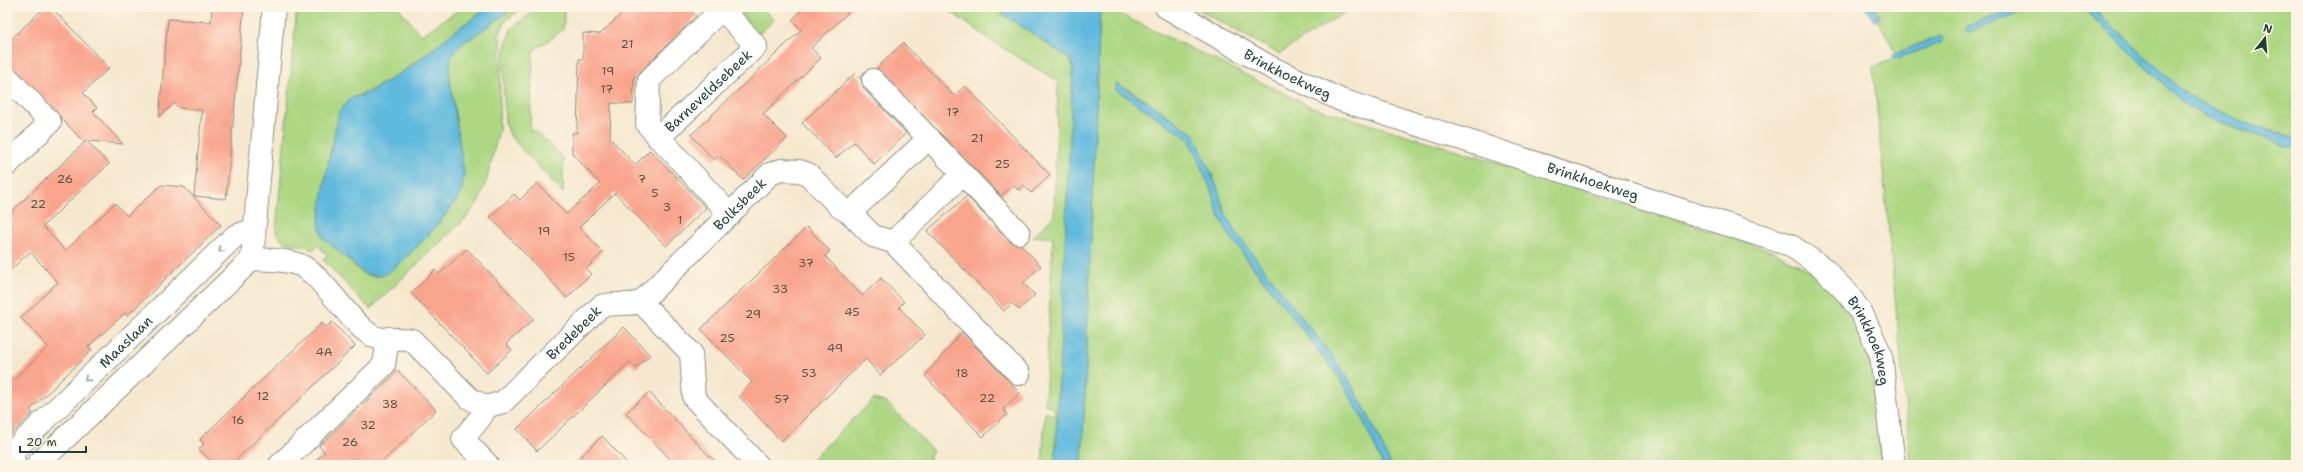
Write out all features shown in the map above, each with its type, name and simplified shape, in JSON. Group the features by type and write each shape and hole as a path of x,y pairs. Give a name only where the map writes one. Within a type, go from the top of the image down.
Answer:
{"street":[{"path":"274,7 253,230 252,259 288,261 302,266 313,274 364,330 378,338 404,338 415,343 470,398 486,407 481,417 463,439 488,465"},
{"name":"Brinkhoekweg","path":"1166,7 1270,67 1341,100 1790,245 1823,268 1849,295 1862,314 1881,355 1894,465"},
{"name":"Barneveldsebeek","path":"658,138 756,46 723,8 649,80 647,124 658,138 730,215"},
{"path":"7,77 50,122 9,161"},
{"path":"873,80 1019,233"},
{"path":"850,213 929,138"},
{"name":"Bolksbeek","path":"641,302 770,174 781,170 800,171 808,174 840,207 850,213 873,236 893,242 1019,374"},
{"path":"893,242 962,174"},
{"name":"Maaslaan","path":"14,465 13,452 18,446 235,236 253,230"},
{"name":"Maaslaan","path":"37,465 252,259"},
{"path":"641,302 691,353 694,398 758,465"},
{"name":"Bredebeek","path":"486,407 503,402 601,306 612,303 631,305 641,302"},
{"path":"280,465 384,365 388,338"}],"green space":[{"path":"297,7 398,7 421,35 463,7 490,7 472,18 406,69 371,90 351,98 331,148 319,223 322,236 361,272 375,277 386,274 409,255 440,222 461,194 464,173 449,73 451,57 458,47 515,7 524,7 505,21 498,38 501,39 499,130 487,179 479,201 465,219 370,309 323,260 327,255 318,245 313,250 287,242 279,236 276,231"},
{"path":"529,7 565,7 563,30 533,51 530,131 535,131 563,157 563,193 511,137 505,122 503,63 505,46 511,29 533,12"},
{"path":"744,7 761,7 774,20 759,34 739,12"},
{"path":"944,7 993,7 1071,60 1074,74 1055,465 1042,465 1045,412 1055,416 1055,409 1045,404 1053,238 1033,236 1054,216 1058,81 995,43"},
{"path":"1100,7 1105,7 1312,107 1480,157 1717,232 1774,252 1811,271 1845,301 1869,349 1882,465 1391,465 1367,413 1237,234 1226,215 1199,145 1177,122 1126,88 1115,89 1189,139 1211,190 1220,218 1245,257 1339,377 1361,416 1383,465 1082,465"},
{"path":"1194,7 1353,7 1279,54"},
{"path":"1874,7 2017,7 1966,27 1967,32 2033,7 2082,7 2188,107 2218,122 2296,149 2296,465 1911,465 1873,67 1942,42 1941,36 1896,53 1878,20 1880,15"},
{"path":"2092,7 2296,7 2296,138 2254,126 2196,101 2180,89"},
{"path":"874,399 887,403 933,451 930,455 930,465 806,465"}],"water":[{"path":"490,7 515,7 458,47 451,57 449,73 464,173 461,195 426,238 391,271 381,276 365,274 322,237 319,223 325,179 339,112 351,98 368,93 410,67 460,27"},
{"path":"993,7 1100,7 1082,465 1055,465 1073,68 1071,60"},
{"path":"1864,7 1874,7 1880,18 1875,21"},
{"path":"2017,7 2033,7 1971,32 1964,30 1966,27"},
{"path":"2082,7 2092,7 2180,89 2196,101 2254,126 2296,138 2296,149 2218,122 2188,107"},
{"path":"1941,36 1944,39 1941,43 1895,59 1892,56 1896,53"},
{"path":"1117,84 1151,104 1194,134 1217,187 1226,215 1237,234 1345,373 1367,413 1391,465 1383,465 1361,416 1339,377 1231,238 1220,218 1211,190 1189,139 1115,89"}],"building":[{"path":"45,7 51,7 109,68 83,93 97,108 93,112 123,144 87,141 109,164 43,226 65,251 115,203 127,216 161,185 184,187 221,225 127,316 125,313 88,347 92,350 30,410 33,413 7,438 7,386 48,347 21,318 58,282 30,252 7,273 7,216 86,141 83,141 7,61 7,43"},
{"path":"212,7 244,7 226,199 194,196 202,110 179,108 174,103 159,117 168,19 211,22"},
{"path":"629,7 687,7 696,16 634,78 633,104 611,103 610,138 635,165 650,150 706,208 666,246 615,193 579,227 603,252 586,269 591,274 567,298 490,217 514,194 520,200 537,183 566,214 600,184 572,153 572,133 577,133 579,59 583,59 583,33 600,34"},
{"path":"805,7 854,7 811,48 821,58 763,114 787,138 743,180 719,155 714,160 691,135 801,30 792,20"},
{"path":"903,43 954,96 965,86 1050,175 1031,193 1023,185 1018,190 1013,185 1001,196 877,68"},
{"path":"855,73 861,79 864,89 906,133 874,164 854,142 836,158 802,123"},
{"path":"967,196 1010,242 1021,245 1041,266 1023,283 1035,295 1019,310 1012,303 1004,311 927,231"},
{"path":"807,227 830,251 825,256 862,296 881,278 904,302 899,307 925,335 880,375 866,359 781,441 739,396 752,382 701,329"},
{"path":"467,249 534,319 506,344 512,350 487,373 411,293 435,270 439,274"},
{"path":"332,322 355,346 231,465 214,465 199,449 204,444 200,439 322,323 326,327"},
{"path":"624,327 650,355 636,368 630,362 537,451 517,429"},
{"path":"962,332 1020,393 1003,409 1007,414 983,437 925,376"},
{"path":"398,371 436,410 379,465 311,465 325,452 319,446"},
{"path":"649,392 718,465 676,465 626,413"},
{"path":"602,436 629,465 572,465"}]}
